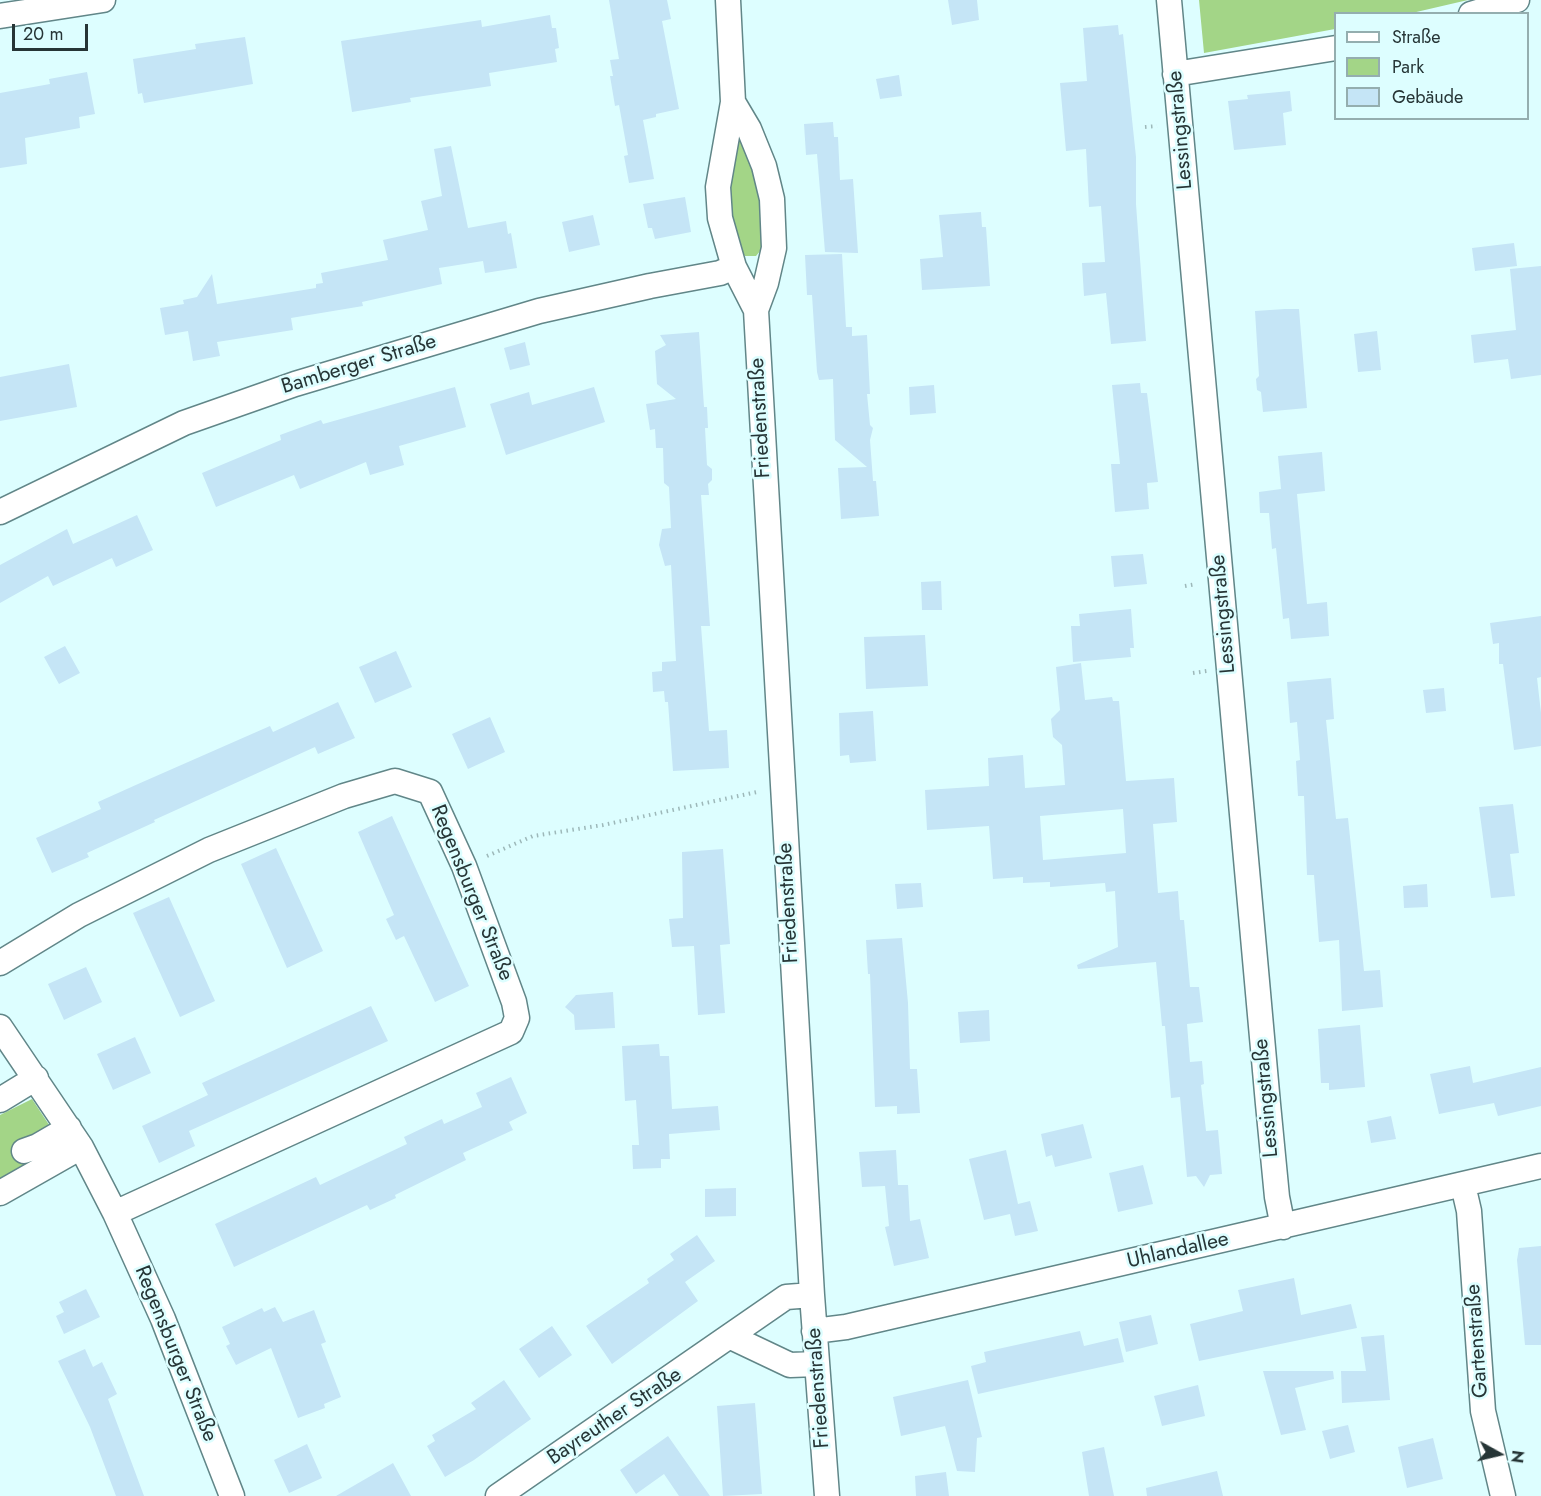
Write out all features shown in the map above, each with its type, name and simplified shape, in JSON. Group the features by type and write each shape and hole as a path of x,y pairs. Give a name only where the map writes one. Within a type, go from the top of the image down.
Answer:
{"street":[{"path":"0,16 103,0"},
{"name":"Friedenstraße","path":"728,0 734,102 718,187 720,218 734,267 756,310"},
{"name":"Lessingstraße","path":"1169,0 1276,1197 1283,1227"},
{"path":"1478,12 1517,0"},
{"path":"1175,74 1334,48"},
{"name":"Friedenstraße","path":"734,102 749,129 764,166 772,199 774,248 766,283 756,310 814,1331 827,1496"},
{"name":"Bamberger Straße","path":"0,512 184,423 295,384 539,311 720,273 734,267"},
{"name":"Regensburger Straße","path":"0,963 79,915 209,849 364,789 395,781 430,792 464,866 514,1002 517,1018 511,1032 115,1213"},
{"name":"Regensburger Straße","path":"0,1028 75,1138 115,1213 163,1319 232,1496"},
{"path":"0,1100 36,1078"},
{"path":"24,1151 75,1138"},
{"path":"0,1193 75,1138"},
{"name":"Uhlandallee","path":"814,1331 846,1328 1541,1167"},
{"name":"Gartenstraße","path":"1463,1185 1469,1211 1483,1411 1503,1496"},
{"name":"Bayreuther Straße","path":"498,1496 786,1298 812,1294"},
{"path":"731,1337 790,1365 817,1364"}],"path":[{"path":"464,866 532,836 603,825 757,792"}],"green space":[{"path":"1199,0 1468,0 1416,12 1334,12 1334,29 1204,53"},
{"path":"735,137 743,137 758,167 765,245 756,256 745,256 736,245 728,220 729,182"},
{"path":"32,1099 63,1146 0,1182 0,1115"}],"building":[{"path":"609,0 667,0 671,19 662,21 679,109 656,114 656,117 643,120 654,179 629,183 624,156 628,155 619,105 615,106 610,76 613,76 610,60 619,59"},
{"path":"948,0 977,0 979,20 952,25"},
{"path":"550,15 552,28 556,28 559,48 555,49 557,62 489,73 491,86 410,98 411,102 352,112 341,41 481,20 482,27"},
{"path":"1118,25 1119,35 1123,34 1136,157 1136,204 1146,341 1111,344 1106,293 1084,296 1082,263 1105,262 1101,206 1089,207 1086,149 1066,151 1060,83 1087,81 1083,28"},
{"path":"245,37 253,84 144,103 142,93 138,94 133,59 196,49 195,44"},
{"path":"87,72 95,114 79,117 80,128 25,138 27,164 0,168 0,93 50,84 49,79"},
{"path":"899,75 902,96 880,99 876,79"},
{"path":"1290,91 1292,111 1283,113 1286,145 1234,150 1228,101 1248,99 1247,95"},
{"path":"833,122 834,137 838,137 840,180 853,179 858,253 825,252 817,154 806,155 804,124"},
{"path":"451,146 468,228 506,221 508,234 511,233 517,268 485,273 483,261 439,268 442,284 362,302 363,306 291,318 293,330 217,342 220,356 193,361 188,331 165,335 160,308 184,304 183,300 197,297 212,274 217,304 316,288 316,284 323,283 321,273 388,260 383,240 428,230 421,201 442,196 434,149"},
{"path":"685,197 691,232 655,239 652,228 648,228 643,204"},
{"path":"981,212 982,227 986,227 990,286 922,290 920,259 943,257 939,215"},
{"path":"593,215 600,245 569,252 562,222"},
{"path":"1514,243 1517,266 1475,271 1472,248"},
{"path":"842,254 846,327 852,327 852,336 867,335 870,394 867,394 870,425 873,428 870,440 873,481 876,481 879,516 841,519 838,468 867,467 835,440 833,379 819,380 817,372 812,295 807,295 805,255"},
{"path":"1541,266 1541,375 1511,379 1508,359 1474,363 1471,335 1516,330 1510,269"},
{"path":"1299,309 1307,408 1263,412 1261,392 1257,390 1256,379 1259,376 1255,311"},
{"path":"1377,331 1381,370 1358,372 1354,334"},
{"path":"699,332 704,407 707,407 708,428 705,428 707,465 712,469 712,480 708,484 709,495 701,495 710,626 701,626 709,731 727,730 729,768 673,771 668,702 665,702 664,691 653,692 652,672 662,671 662,662 676,661 671,565 665,566 659,545 662,529 671,528 669,487 664,483 663,448 656,448 655,429 650,430 646,404 676,399 657,384 655,351 666,345 660,335"},
{"path":"525,342 530,365 510,370 504,348"},
{"path":"69,364 77,407 0,421 0,377"},
{"path":"1140,383 1141,393 1147,393 1158,482 1147,483 1149,509 1115,512 1111,464 1120,464 1112,385"},
{"path":"934,385 936,413 910,415 909,387"},
{"path":"455,387 466,427 399,446 404,465 370,475 366,462 300,489 294,475 216,507 202,473 281,440 280,435 321,420 323,424"},
{"path":"594,387 605,422 506,455 490,404 529,392 532,405"},
{"path":"1322,452 1325,491 1297,494 1307,604 1327,602 1329,636 1291,639 1289,618 1283,619 1276,548 1272,549 1269,513 1260,513 1259,492 1281,489 1278,456"},
{"path":"137,515 153,550 116,567 112,558 53,586 48,576 0,603 0,565 67,529 73,544"},
{"path":"1143,554 1147,584 1114,587 1111,556"},
{"path":"941,581 942,610 922,610 921,582"},
{"path":"1131,609 1134,648 1130,648 1131,657 1073,662 1071,626 1080,626 1079,614"},
{"path":"1541,616 1541,677 1537,678 1541,713 1541,746 1514,750 1503,664 1499,664 1499,643 1493,644 1490,623"},
{"path":"925,635 928,686 866,689 864,637"},
{"path":"65,646 80,673 59,684 44,657"},
{"path":"396,651 412,687 375,703 359,667"},
{"path":"1081,663 1085,700 1112,697 1113,701 1119,701 1126,781 1174,778 1177,822 1153,824 1158,893 1178,891 1180,920 1184,920 1190,987 1199,987 1203,1022 1187,1024 1190,1062 1202,1061 1204,1084 1201,1085 1206,1131 1218,1130 1222,1174 1210,1175 1204,1187 1196,1176 1187,1177 1180,1097 1171,1098 1165,1026 1162,1026 1156,962 1078,969 1077,965 1118,947 1115,891 1106,892 1105,883 1050,887 1050,882 1023,883 1023,877 993,879 989,826 927,830 925,790 989,786 988,758 1023,755 1025,788 1065,785 1062,745 1053,737 1051,719 1060,710 1056,667","holes":["1123,809 1126,853 1043,860 1040,816"]},
{"path":"1331,678 1334,719 1326,720 1336,819 1348,818 1364,971 1380,970 1383,1007 1342,1011 1339,940 1319,942 1314,875 1307,875 1304,796 1298,796 1296,761 1300,760 1297,722 1290,723 1287,682"},
{"path":"1444,688 1446,711 1426,713 1423,690"},
{"path":"338,702 355,738 318,754 315,747 154,820 155,822 87,853 89,857 52,873 36,838 101,809 98,802 270,726 273,732"},
{"path":"873,711 876,761 850,763 849,755 840,756 839,713"},
{"path":"490,717 505,752 468,769 452,734"},
{"path":"1513,804 1519,853 1510,854 1515,896 1491,898 1479,807"},
{"path":"392,816 469,986 435,1002 404,936 396,940 386,919 394,915 358,832"},
{"path":"276,848 323,951 287,968 241,864"},
{"path":"723,849 730,944 720,945 725,1013 698,1015 694,946 672,947 669,919 683,918 682,852"},
{"path":"921,883 923,907 897,909 895,884"},
{"path":"1427,884 1428,907 1404,908 1403,886"},
{"path":"169,897 215,1001 180,1017 133,913"},
{"path":"902,938 908,1003 910,1069 917,1069 920,1113 897,1114 897,1106 875,1107 870,974 868,974 866,940"},
{"path":"86,967 102,1002 64,1020 48,984"},
{"path":"613,992 615,1028 575,1030 574,1015 565,1007 576,995"},
{"path":"371,1006 388,1041 189,1131 195,1146 159,1163 142,1126 208,1095 202,1083"},
{"path":"989,1010 990,1041 960,1043 958,1012"},
{"path":"1360,1025 1365,1087 1329,1090 1329,1083 1321,1083 1318,1029"},
{"path":"135,1037 151,1073 113,1090 97,1054"},
{"path":"659,1044 660,1056 669,1056 672,1109 718,1106 720,1130 669,1134 670,1159 661,1159 661,1168 633,1169 632,1145 639,1145 636,1100 625,1101 622,1046"},
{"path":"1470,1066 1473,1083 1541,1067 1541,1106 1498,1116 1494,1103 1439,1114 1430,1074"},
{"path":"511,1077 527,1113 509,1122 513,1130 463,1153 466,1160 395,1195 396,1198 370,1210 367,1205 234,1267 215,1224 316,1177 320,1185 407,1144 404,1137 442,1119 444,1124 482,1107 476,1093"},
{"path":"1391,1116 1396,1139 1371,1143 1367,1121"},
{"path":"1083,1124 1092,1158 1055,1167 1052,1155 1046,1157 1041,1134"},
{"path":"896,1150 898,1185 908,1185 910,1221 920,1219 929,1258 894,1266 885,1227 889,1226 885,1186 862,1187 859,1152"},
{"path":"1006,1150 1018,1204 1030,1201 1038,1231 1015,1236 1010,1214 984,1220 969,1159"},
{"path":"1143,1165 1153,1204 1118,1212 1109,1173"},
{"path":"736,1188 736,1216 705,1217 705,1189"},
{"path":"697,1235 715,1261 685,1282 698,1301 612,1364 586,1326 649,1283 647,1279 674,1260 670,1254"},
{"path":"1541,1246 1541,1345 1525,1345 1517,1260 1519,1248"},
{"path":"1294,1278 1301,1315 1351,1304 1357,1328 1199,1361 1190,1324 1243,1311 1238,1290"},
{"path":"86,1289 100,1317 64,1334 56,1316 64,1312 59,1302"},
{"path":"275,1307 283,1322 314,1310 326,1342 321,1344 341,1397 324,1404 325,1408 298,1418 271,1348 236,1365 226,1346 230,1344 222,1327 262,1308 264,1312"},
{"path":"1151,1315 1158,1344 1126,1352 1119,1322"},
{"path":"552,1326 572,1355 539,1378 519,1349"},
{"path":"1080,1331 1084,1346 1118,1338 1124,1362 978,1394 971,1366 986,1362 984,1352"},
{"path":"1384,1335 1390,1400 1342,1403 1341,1371 1366,1371 1361,1337"},
{"path":"85,1349 93,1367 102,1362 117,1394 108,1399 144,1496 116,1496 90,1427 58,1361"},
{"path":"1263,1371 1333,1371 1334,1379 1295,1388 1306,1430 1281,1435"},
{"path":"504,1380 531,1419 474,1460 445,1477 427,1446 435,1441 432,1435 476,1409 471,1403"},
{"path":"968,1380 982,1437 977,1438 975,1472 957,1471 945,1426 901,1436 893,1397"},
{"path":"1198,1385 1205,1416 1162,1426 1154,1396"},
{"path":"755,1403 762,1494 723,1496 717,1406"},
{"path":"1348,1425 1355,1452 1330,1459 1322,1431"},
{"path":"668,1436 710,1496 679,1496 664,1474 636,1494 620,1470"},
{"path":"1433,1438 1443,1479 1407,1488 1398,1447"},
{"path":"307,1444 322,1478 289,1493 274,1460"},
{"path":"1104,1447 1114,1496 1089,1496 1082,1452"},
{"path":"393,1463 411,1496 336,1496"},
{"path":"1217,1471 1223,1496 1147,1496 1146,1488"},
{"path":"946,1472 949,1496 916,1496 915,1476"}]}
